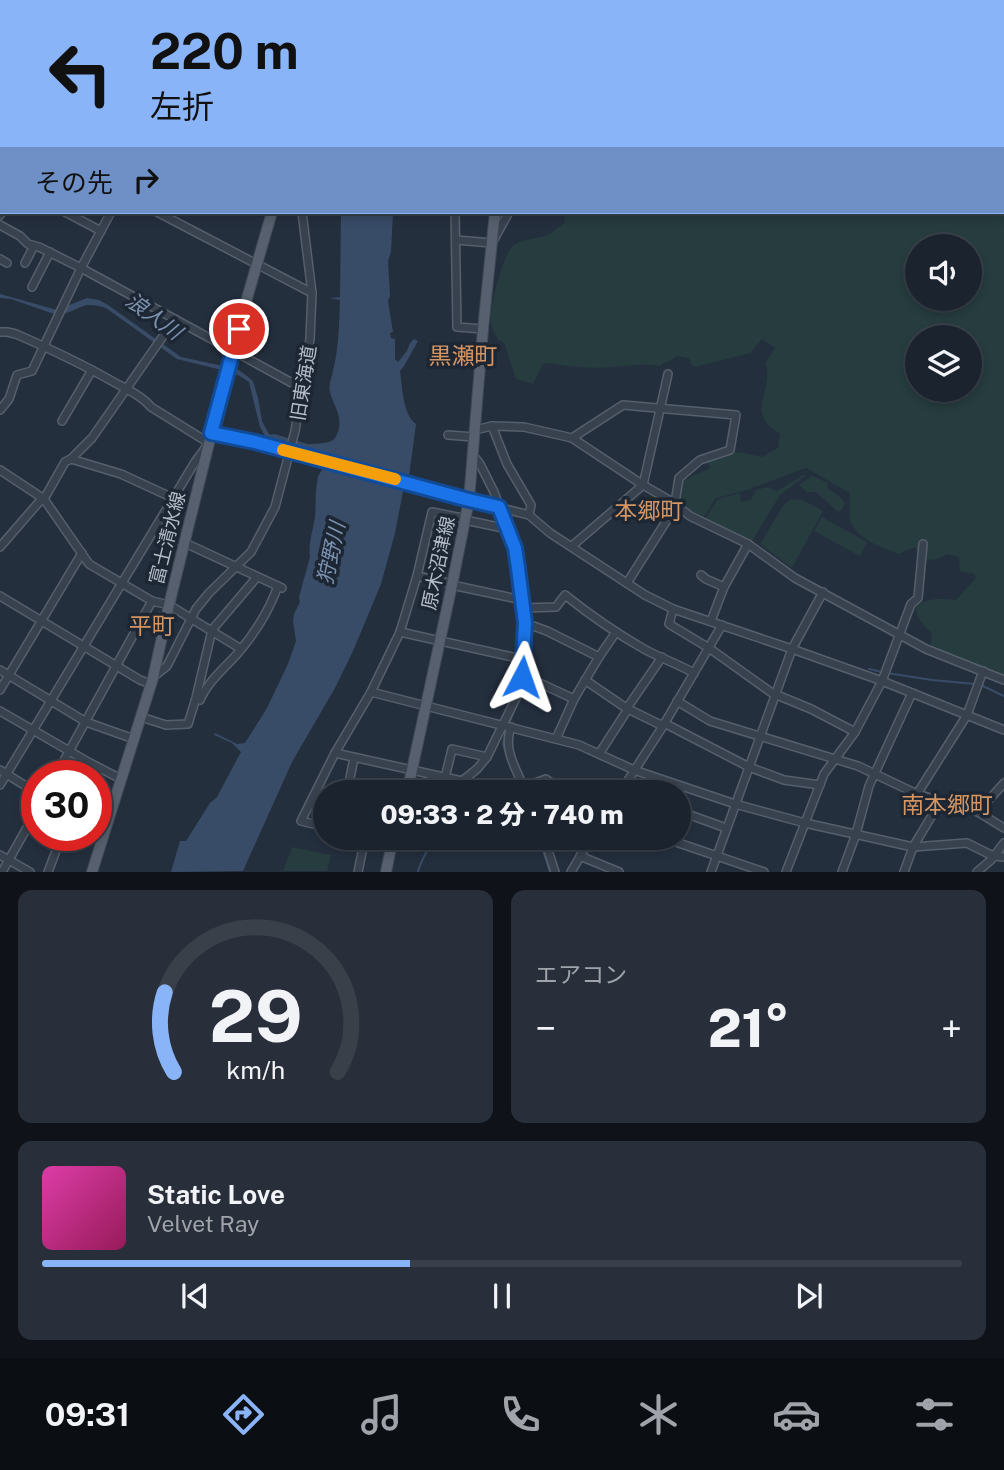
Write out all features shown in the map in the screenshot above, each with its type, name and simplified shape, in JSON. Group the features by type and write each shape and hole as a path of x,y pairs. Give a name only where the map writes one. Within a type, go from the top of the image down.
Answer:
{"main road":[{"name":"富士清水線","path":"112,802 152,681 232,350 271,214"},
{"name":"原木沼津線","path":"467,500 489,243 489,214"},
{"name":"原木沼津線","path":"489,243 495,214"},
{"name":"原木沼津線","path":"408,780 467,500 473,435"},
{"path":"388,872 393,850"},
{"name":"富士清水線","path":"92,872 96,851"}],"street":[{"path":"69,214 101,231"},
{"path":"0,410 9,399 17,376 32,371 110,214"},
{"path":"161,214 312,293"},
{"name":"旧東海道","path":"152,681 167,666 190,618 209,593 251,552 275,507 295,431 310,340 312,293 302,214"},
{"path":"455,214 457,327 481,329"},
{"path":"456,240 489,243 508,214"},
{"path":"0,225 20,236 28,244 81,268 303,389"},
{"path":"25,264 34,246"},
{"path":"32,287 50,252"},
{"path":"1,543 44,499 65,462 71,460 92,438 175,319"},
{"path":"0,332 16,334 92,370 127,389 151,407 210,438 255,442 529,515 550,533 645,595 673,609 882,681 1004,730"},
{"path":"62,421 92,370"},
{"path":"572,546 643,485 668,374"},
{"path":"572,438 623,405 736,415 730,450 700,460 679,478 676,505 627,583"},
{"path":"492,426 507,464 531,505 529,515"},
{"path":"448,435 473,435 492,426 524,426 572,438 690,516 748,544 795,578 926,649 1004,680"},
{"path":"0,785 3,772 33,730 210,438"},
{"path":"335,753 462,781 487,757 507,726 522,677 525,623 523,604 515,548 494,492 473,454"},
{"path":"71,460 109,469 173,498"},
{"path":"0,470 44,499 89,564 152,601 169,606 212,630 241,649"},
{"path":"322,780 371,692 400,632 432,512 507,527"},
{"path":"155,529 280,587 265,615 241,649 208,685 192,712"},
{"path":"711,621 724,587 748,544"},
{"path":"786,872 824,774 855,732 882,681 911,604 918,598 923,544"},
{"path":"0,690 82,553"},
{"path":"701,575 724,587"},
{"path":"417,576 523,604 556,607 565,595 616,632 694,673"},
{"path":"141,717 166,725 188,724 212,630 257,577"},
{"path":"711,872 792,649 823,592"},
{"path":"0,596 140,680 152,681"},
{"path":"64,760 152,601"},
{"path":"673,609 669,624 775,694 855,732"},
{"path":"157,616 171,622"},
{"path":"525,623 598,657"},
{"path":"628,780 722,625"},
{"path":"400,632 523,659"},
{"path":"556,740 573,699 616,632"},
{"path":"599,754 662,657"},
{"path":"0,670 86,722 134,739"},
{"path":"917,794 967,715 983,671"},
{"path":"522,677 573,699"},
{"path":"585,680 628,709 749,767 785,779 820,785"},
{"path":"371,692 579,745 634,770 735,804 805,823 913,847 967,844 992,858 1004,857"},
{"path":"842,872 875,773 912,694"},
{"path":"677,701 710,721 836,758 875,773 917,794 978,812 1004,828"},
{"path":"0,711 83,760"},
{"path":"507,726 509,752 521,780"},
{"path":"445,778 452,749 487,757"},
{"path":"350,780 354,758"},
{"path":"3,772 21,783"},
{"path":"112,775 121,779"},
{"path":"431,780 432,775"},
{"path":"978,812 1004,783"},
{"path":"313,797 301,821 313,824"},
{"path":"904,872 913,847 940,802"},
{"path":"691,815 726,828"},
{"path":"2,872 21,838"},
{"path":"977,872 1004,843"},
{"path":"691,847 764,872"},
{"path":"358,872 363,850"},
{"path":"548,850 555,872"},
{"path":"571,872 584,850"},
{"path":"48,872 56,851"},
{"path":"0,855 30,872"},
{"path":"580,856 619,872"},
{"path":"990,872 992,858"}],"green space":[{"path":"565,214 1004,214 1004,676 930,647 932,633 917,614 915,606 925,601 956,600 976,578 974,574 960,571 959,557 947,554 936,559 923,559 915,547 899,554 872,543 851,523 850,493 806,468 747,490 716,498 703,518 678,503 678,483 710,468 705,458 728,451 762,457 778,448 780,434 769,425 761,409 767,382 765,363 775,348 762,339 750,353 694,367 689,358 676,356 660,366 594,368 547,363 543,364 533,384 516,379 504,342 498,340 492,326 497,283 505,259 514,245 550,233 564,223"},
{"path":"807,475 780,495 751,543 705,519 718,499 739,493 743,502 751,500 756,490 768,487 777,491"},
{"path":"812,476 828,483 827,488 845,503 841,511 838,512 816,492 807,492 799,485"},
{"path":"791,499 803,500 823,511 792,568 760,544 783,506"},
{"path":"822,517 867,542 860,556 814,531"},
{"path":"292,847 331,855 327,871 283,871"}],"water":[{"name":"狩野川","path":"341,214 393,214 388,261 388,301 393,332 390,333 391,338 395,339 395,359 398,362 410,343 414,339 418,341 400,371 408,414 416,424 409,476 404,486 381,584 353,651 292,762 243,871 171,872 180,841 186,841 210,803 217,797 241,752 232,743 214,735 215,733 237,744 245,743 267,708 296,641 294,614 300,602 310,557 318,477 326,462 322,453 305,447 305,444 333,440 338,431 338,414 329,387 338,345 340,300 330,298 340,297"},
{"path":"0,294 57,310 87,298 99,300 181,357 237,369 253,381 262,421 269,434 285,440 285,443 265,436 260,427 249,382 240,376 177,359 106,308 85,305 57,315 11,299 0,298"}],"waterway":[{"name":"浪人川","path":"274,439 333,457"},
{"path":"525,674 528,634"},
{"path":"869,669 882,672"},
{"path":"887,673 975,684"},
{"path":"522,691 525,680"},
{"path":"981,685 1004,696"},
{"path":"509,724 516,706"},
{"path":"494,750 507,729"},
{"path":"505,734 503,744 508,759"},
{"path":"514,774 517,780"},
{"path":"470,780 474,776"},
{"path":"418,872 427,850"},
{"path":"543,850 550,872"}],"slow traffic":[{"path":"283,450 395,479"}],"district":[{"name":"黒瀬町","path":"463,355"},
{"name":"本郷町","path":"649,510"},
{"name":"平町","path":"152,625"},
{"name":"南本郷町","path":"947,804"}],"route":[{"path":"239,329 211,433 255,442 499,507 515,548 518,568 525,623 522,677"}]}
